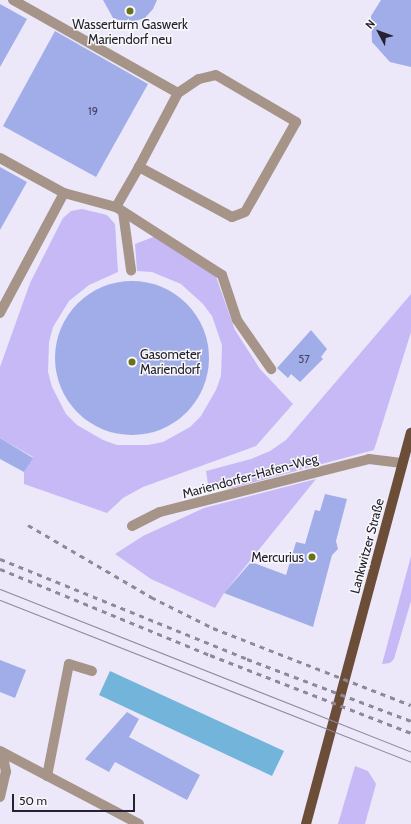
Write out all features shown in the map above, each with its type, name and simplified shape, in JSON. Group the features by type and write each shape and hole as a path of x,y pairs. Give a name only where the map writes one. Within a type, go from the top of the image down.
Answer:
{"main road":[{"name":"Lankwitzer Straße","path":"306,824 411,433"}],"street":[{"path":"13,0 178,93"},
{"path":"131,270 120,209 139,167 178,93 200,79 216,75 296,122 245,212 238,216 226,216 139,167"},
{"path":"0,158 64,193 120,209 222,275 236,320 271,369"},
{"path":"0,312 64,193"},
{"name":"Mariendorfer-Hafen-Weg","path":"132,526 160,512 369,458 402,463"},
{"path":"46,776 68,664 92,671"},
{"path":"1,751 139,824"},
{"path":"0,797 6,772 1,751"}],"shaded area":[{"path":"82,209 107,215 115,224 118,272 89,285 69,301 53,327 49,342 48,372 52,387 66,414 77,425 103,440 117,445 148,445 163,442 190,427 201,416 216,390 221,376 222,345 212,316 203,304 181,284 152,272 137,271 135,244 156,236 215,274 235,330 260,369 293,404 256,446 143,487 123,498 107,513 24,484 24,472 33,457 0,438 0,367 30,283 63,218 71,211"},
{"path":"411,294 411,332 374,450 233,488 209,490 206,471 251,459 270,451 286,440"},
{"path":"316,479 224,593 215,608 151,579 115,554 143,536 204,508"},
{"path":"411,556 411,601 394,659 390,663 382,664"},
{"path":"355,766 368,771 376,784 365,824 338,824"}],"water":[{"path":"110,671 284,751 272,776 99,695"}],"building":[{"name":"Wasserturm Gaswerk Mariendorf neu","path":"103,0 157,0 153,9 145,18 128,23 113,18"},
{"path":"381,0 411,0 411,67 390,62 372,42 371,16"},
{"path":"0,4 27,19 0,67"},
{"path":"55,31 148,84 96,177 3,126"},
{"path":"0,167 27,182 0,230"},
{"name":"Gasometer Mariendorf","path":"124,281 140,281 162,287 187,303 203,328 208,343 208,373 203,388 187,413 175,422 154,432 140,435 124,435 110,432 96,426 83,418 72,407 58,380 55,366 55,350 58,336 64,322 72,309 83,298 110,284"},
{"path":"311,330 327,349 321,357 323,359 300,382 291,374 288,378 277,368"},
{"path":"0,438 33,458 24,472 0,459"},
{"name":"Mercurius","path":"325,494 347,499 336,541 338,549 332,555 313,627 224,593 251,562 286,575 296,542 305,544 315,510 320,511"},
{"path":"0,660 26,670 15,698 0,692"},
{"path":"127,712 139,719 129,737 200,775 187,800 115,762 109,772 85,759"}],"tram line":[{"path":"0,589 411,752"},
{"path":"0,600 411,762"}],"railway":[{"path":"28,525 151,597 213,628 411,705"},
{"path":"0,559 247,659 411,721"},
{"path":"0,569 210,655 411,733"}],"place":[{"name":"Wasserturm Gaswerk Mariendorf neu","path":"130,11"},
{"name":"Gasometer Mariendorf","path":"132,362"},
{"name":"Mercurius","path":"312,557"}]}
